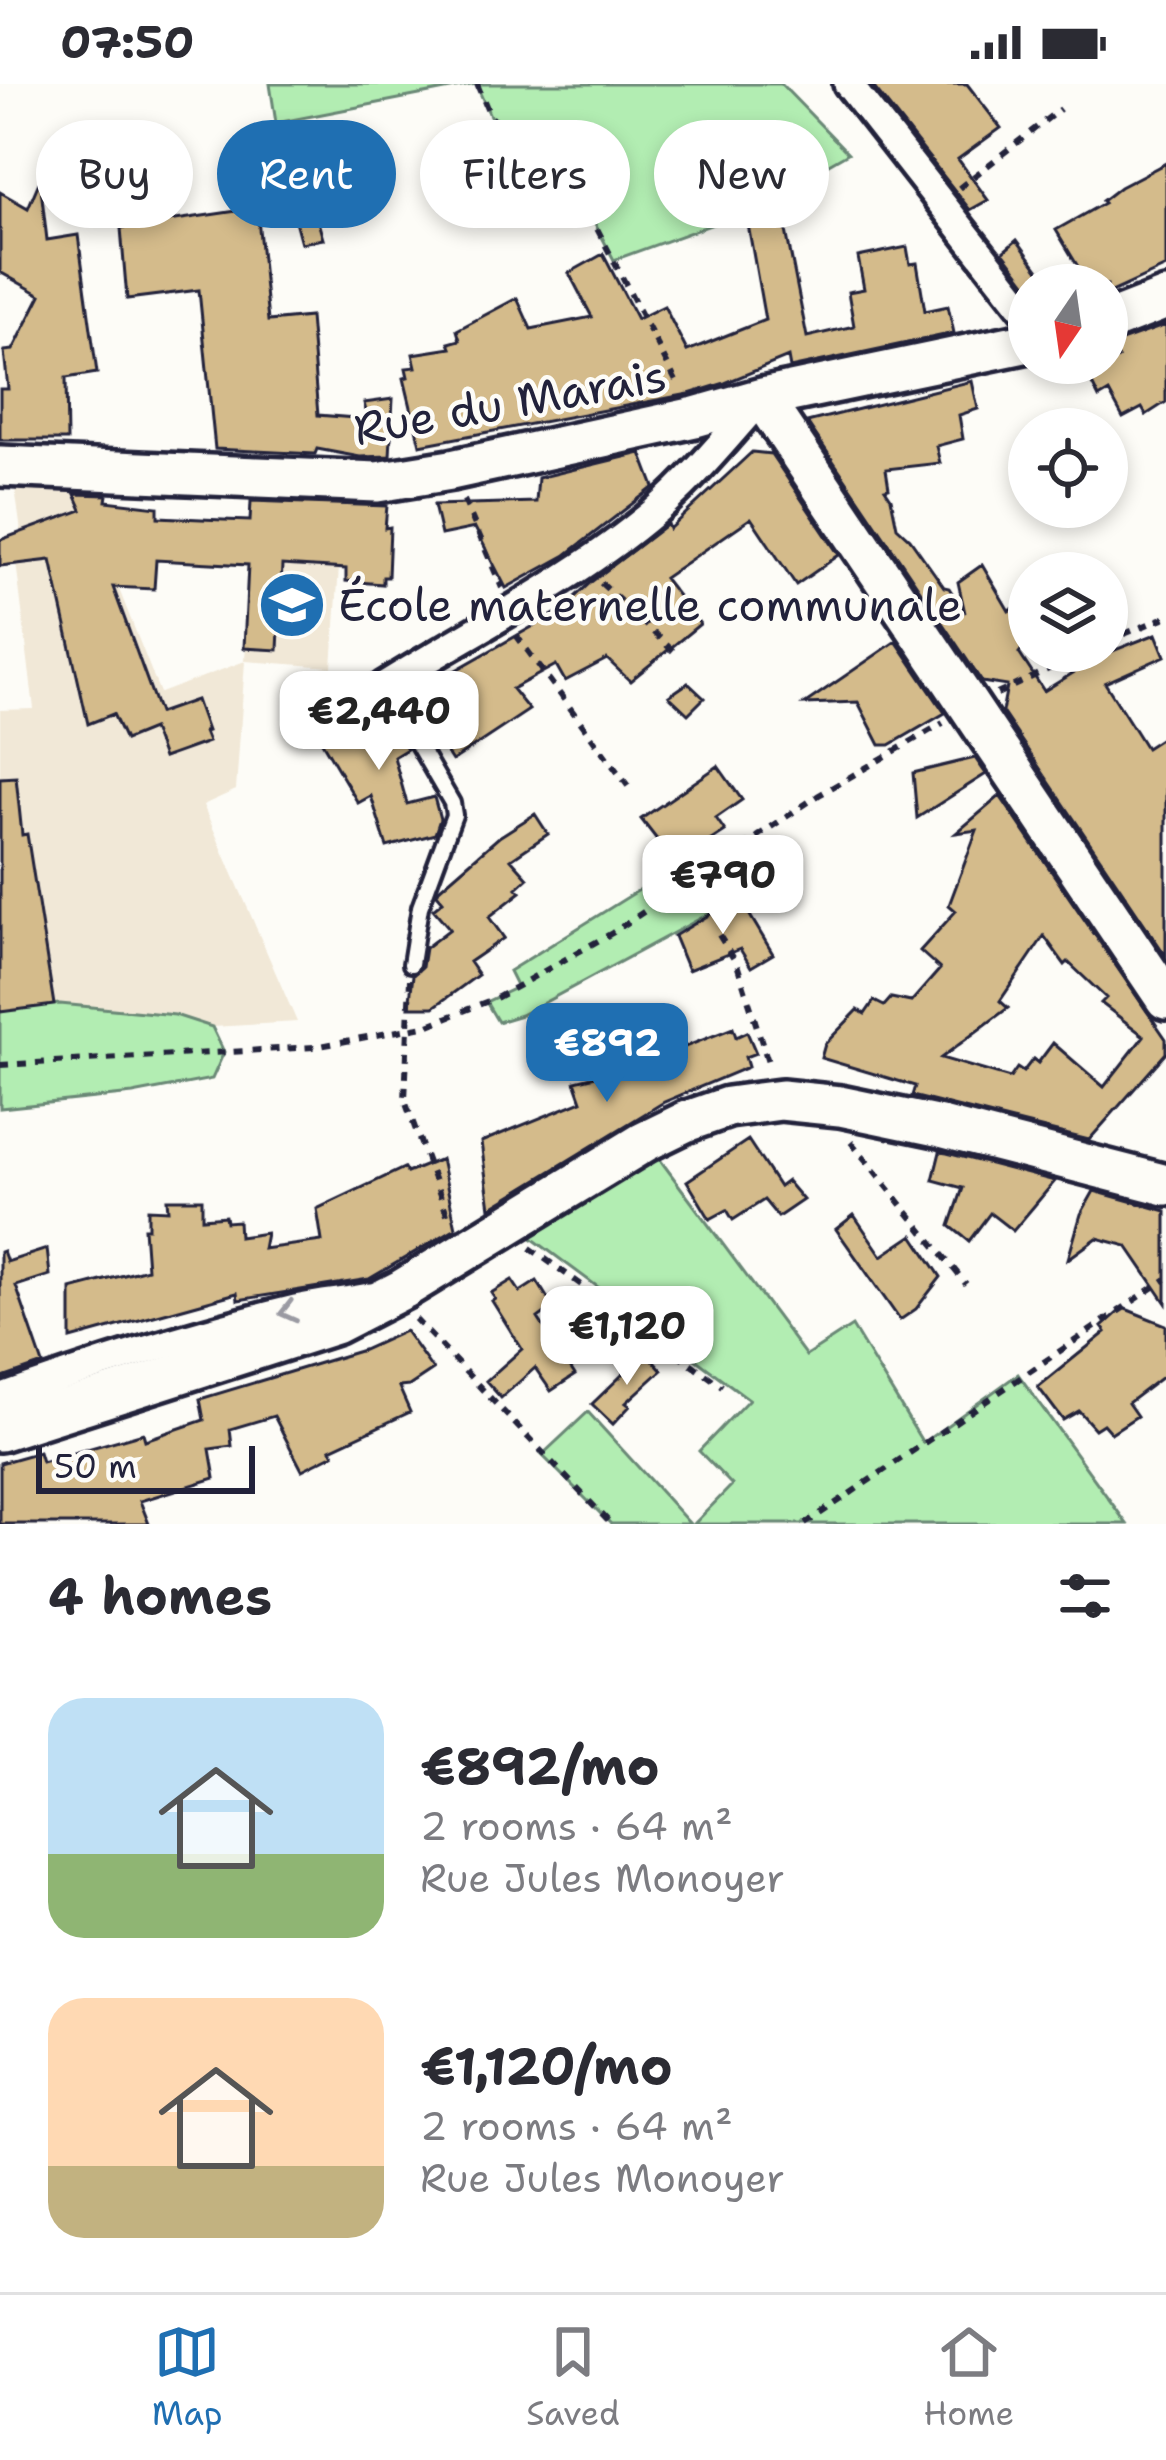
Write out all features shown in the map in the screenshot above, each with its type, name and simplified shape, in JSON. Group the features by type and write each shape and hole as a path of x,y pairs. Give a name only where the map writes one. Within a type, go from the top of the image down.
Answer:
{"street":[{"path":"848,84 1008,288"},
{"path":"1128,314 1166,299"},
{"name":"Rue du Marais","path":"0,466 377,482 451,470 1008,346"},
{"path":"384,686 502,600 582,564 676,493 762,398 1166,999"},
{"path":"0,1431 335,1324 398,1292 644,1142 685,1121 728,1107 771,1101 820,1104 941,1127 1166,1185"},
{"path":"0,1399 208,1333 301,1308 398,1292"}],"lane":[{"path":"384,686 452,803 454,815 420,908 411,964"}],"path":[{"path":"477,84 491,118 557,153 695,417"},
{"path":"941,201 1060,109"},
{"path":"451,470 516,637 628,786"},
{"path":"582,564 673,651"},
{"path":"1128,632 1166,617"},
{"path":"0,1065 315,1047 405,1031 498,997 612,933 819,795 972,706 1042,672"},
{"path":"719,935 737,964 770,1059 771,1101"},
{"path":"411,964 405,1101 462,1253"},
{"path":"820,1104 966,1284"},
{"path":"504,1228 722,1386"},
{"path":"806,1524 1166,1279"},
{"path":"398,1292 611,1524"}],"shaded area":[{"path":"12,466 71,468 160,693 245,661 236,790 203,805 297,1022 212,1027 175,1015 60,1004 0,1009 0,710 34,709 16,562 25,561"},
{"name":"École maternelle communale","path":"255,478 345,482 332,667 245,661"}],"green space":[{"path":"270,84 476,84 291,120 276,120"},
{"path":"476,84 781,84 816,120 654,120 654,228 702,228 614,260 597,228 630,228 630,120 491,118"},
{"path":"829,133 848,153 829,164"},
{"path":"684,862 695,880 715,867 740,897 521,1015 498,1022 486,1002 517,987 509,971"},
{"path":"60,1004 175,1015 212,1027 224,1052 212,1079 133,1094 0,1108 0,1009"},
{"path":"658,1157 806,1356 852,1326 923,1443 1018,1374 1127,1524 694,1524 732,1485 699,1451 749,1399 529,1236"},
{"path":"588,1412 690,1524 611,1524 542,1455"}],"building":[{"path":"871,84 967,84 1001,128 958,159 988,200 970,210"},
{"path":"1166,163 1166,267 1128,284 1128,264 1076,264 1056,230 1104,203 1120,187"},
{"path":"36,189 36,228 46,228 47,240 78,235 97,373 66,378 67,440 0,440 0,389 8,389 4,351 13,350 41,295 0,272 0,192 28,208"},
{"path":"217,214 217,228 259,228 268,321 310,317 318,415 368,419 364,403 393,399 390,456 360,457 317,449 315,454 215,449 199,290 127,299 121,228 193,228 193,217"},
{"path":"297,228 320,228 323,239 301,243"},
{"path":"749,228 786,228 807,337 854,326 848,292 864,289 858,257 907,247 910,264 917,263 925,311 948,306 954,333 790,368 788,357 689,394 420,445 404,378 408,377 406,368 416,367 413,354 451,348 449,343 460,340 457,330 517,298 531,329 592,317 569,273 603,254 637,319 664,306 687,351 765,320"},
{"path":"1017,240 1035,264 1012,264 1003,252"},
{"path":"1166,325 1166,402 1146,415 1142,408 1128,415 1128,408 1118,408 1109,392 1099,398 1092,384 1128,384 1128,339"},
{"path":"972,381 978,409 959,415 963,439 936,446 940,463 886,469 889,488 885,489 897,527 965,613 958,582 982,565 1008,609 1008,672 1032,672 1044,691 1075,672 1128,672 1128,645 1156,634 1165,656 1105,683 1146,748 1166,735 1166,956 1002,712 1007,686 982,682 807,422"},
{"path":"752,452 771,454 839,555 796,585 751,518 664,578 700,624 630,681 607,659 565,681 556,665 512,689 529,710 452,761 434,733 427,737 405,699 560,611 667,524 669,529"},
{"path":"641,453 654,487 566,555 506,588 475,528 441,535 434,505 536,502 538,478"},
{"path":"75,494 107,495 106,501 158,507 158,517 223,520 250,521 251,501 387,506 388,577 383,577 383,584 346,581 346,569 282,565 278,650 244,648 248,565 156,560 154,589 113,587 159,713 196,700 207,731 208,742 163,758 152,729 125,740 113,714 88,724 51,560 0,566 0,540 82,510"},
{"path":"896,641 945,713 890,745 880,745 858,702 804,704"},
{"path":"688,683 704,698 688,714 669,696"},
{"path":"372,699 385,710 407,749 394,757 407,804 434,797 440,819 435,834 387,847 371,796 358,803 319,737"},
{"path":"975,758 986,774 917,818 913,773"},
{"path":"718,766 742,800 716,818 725,831 702,846 708,852 679,868 641,819"},
{"path":"16,777 22,835 27,834 54,1005 0,1012 0,778"},
{"path":"1000,796 1166,1039 1166,1053 1089,1140 912,1096 915,1086 821,1058 825,1044 858,1010 865,1014 874,1001 884,1006 891,998 911,1002 940,969 920,951 956,911 949,905 977,830 956,833","holes":["1044,936 1065,965 1068,962 1106,998 1101,1003 1144,1036 1104,1087 1053,1043 1038,1063 1033,1059 1023,1072 1017,1068 1010,1078 941,1058 1008,1008 1000,1001"]},
{"path":"535,814 548,834 511,859 528,878 517,888 521,892 489,917 504,938 469,962 478,975 434,1007 409,1007 413,975 422,967 425,948 450,929 433,909 443,901 439,889 499,837"},
{"path":"739,897 773,954 751,967 740,949 688,970 674,936"},
{"path":"603,1027 611,1041 617,1037 628,1056 647,1057 658,1050 662,1056 733,1028 736,1037 747,1032 756,1053 745,1057 748,1067 664,1102 490,1208 481,1142 582,1101 575,1081 600,1075 580,1040"},
{"path":"748,1140 779,1187 787,1181 803,1200 778,1217 764,1200 733,1220 727,1210 710,1219 687,1181"},
{"path":"940,1152 1055,1181 1013,1231 990,1213 969,1241 950,1226 963,1188 933,1180"},
{"path":"441,1159 456,1228 369,1279 238,1300 237,1293 71,1339 71,1289 147,1269 144,1228 148,1228 148,1209 168,1210 167,1199 202,1199 202,1218 225,1216 226,1222 238,1221 239,1237 266,1233 263,1249 322,1241 317,1209 404,1168 407,1173"},
{"path":"1094,1191 1166,1211 1166,1303 1127,1246 1097,1238 1068,1259 1081,1214"},
{"path":"854,1215 882,1256 913,1235 941,1277 916,1309 900,1320 836,1229"},
{"path":"47,1249 50,1275 16,1286 43,1364 0,1379 0,1252 7,1262"},
{"path":"512,1280 520,1292 537,1281 553,1307 538,1318 575,1375 551,1391 535,1368 501,1398 486,1381 522,1349 491,1293"},
{"path":"1123,1308 1166,1325 1166,1374 1128,1403 1137,1416 1111,1433 1103,1424 1095,1429 1079,1411 1063,1420 1038,1387 1106,1332 1102,1327"},
{"path":"405,1331 433,1370 399,1387 410,1412 331,1449 334,1454 302,1470 274,1416 230,1429 232,1446 210,1449 215,1478 140,1501 149,1524 0,1524 0,1463 39,1452 42,1462 143,1433 145,1440 204,1420 200,1399 363,1350"},
{"path":"646,1352 662,1370 626,1403 630,1406 613,1424 592,1404"}],"place":[{"name":"École maternelle communale","path":"292,605"}]}
